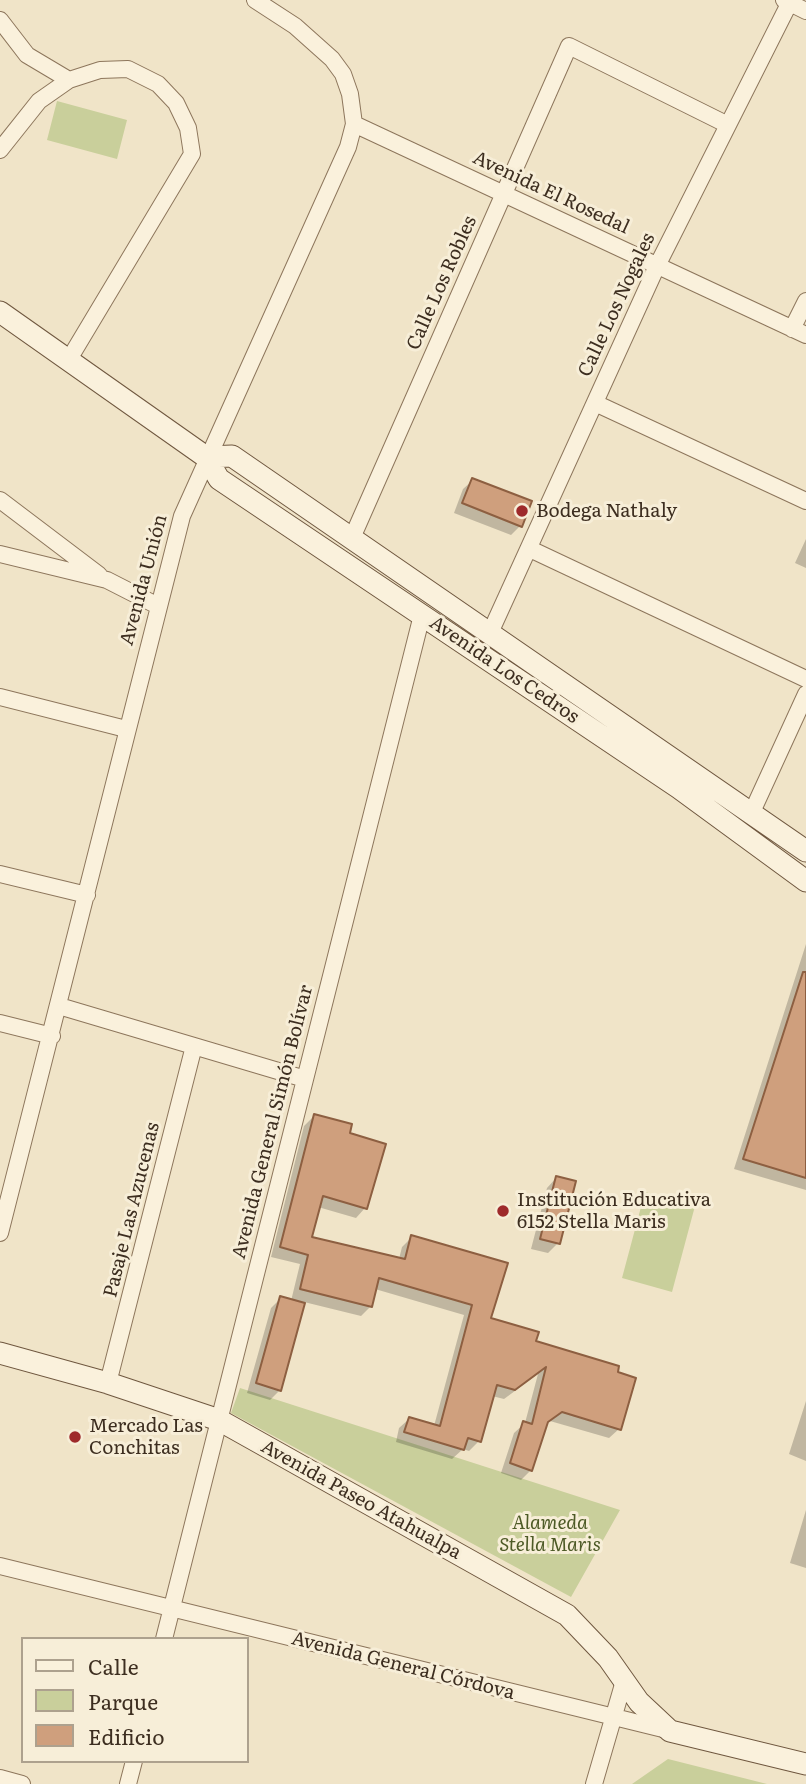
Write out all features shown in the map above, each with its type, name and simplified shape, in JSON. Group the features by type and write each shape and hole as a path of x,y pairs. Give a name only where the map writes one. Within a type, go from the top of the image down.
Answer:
{"street":[{"name":"Avenida Unión","path":"0,1233 52,1036 126,729 183,516 206,457 348,147 354,124 350,94 343,74 332,59 295,26 255,0"},
{"path":"788,1 806,11"},
{"name":"Calle Los Nogales","path":"490,633 657,266 788,1"},
{"path":"0,20 27,55 69,80"},
{"name":"Calle Los Robles","path":"352,538 569,46 726,124"},
{"path":"0,150 39,101 69,80 100,70 128,69 158,84 176,103 188,128 192,154 68,360"},
{"name":"Avenida El Rosedal","path":"354,124 799,332"},
{"path":"799,332 806,301"},
{"name":"Avenida Los Cedros","path":"0,312 206,457 219,479 679,788 806,881"},
{"path":"595,403 806,501"},
{"name":"Avenida Los Cedros","path":"206,457 232,456 806,851"},
{"path":"0,500 107,580 158,606"},
{"path":"530,549 806,679"},
{"path":"0,554 107,580"},
{"name":"Avenida General Simón Bolívar","path":"164,1637 422,615"},
{"path":"752,812 806,694"},
{"path":"0,697 126,729"},
{"path":"0,874 87,895"},
{"path":"59,1006 305,1079"},
{"path":"0,1024 52,1036"},
{"name":"Pasaje Las Azucenas","path":"108,1383 194,1046"},
{"name":"Avenida Paseo Atahualpa","path":"0,1353 108,1383 219,1420 567,1615 608,1658 648,1712 670,1731"},
{"name":"Avenida General Córdova","path":"0,1566 806,1764"},
{"path":"594,1784 624,1681"},
{"path":"128,1784 133,1763"},
{"path":"0,1778 22,1784"}],"green space":[{"path":"57,101 127,120 117,159 47,140"},
{"path":"645,1192 695,1206 672,1292 622,1278"},
{"name":"Alameda Stella Maris","path":"240,1388 620,1510 571,1597 231,1413"},
{"path":"668,1759 767,1784 632,1784"}],"building":[{"path":"472,478 532,501 522,527 462,503"},
{"path":"803,972 806,972 806,1178 743,1159"},
{"path":"314,1114 352,1124 350,1133 386,1144 367,1209 323,1196 312,1237 405,1259 411,1235 508,1263 491,1318 539,1332 536,1341 619,1366 618,1372 636,1378 621,1430 562,1412 548,1422 532,1471 510,1463 523,1421 532,1424 546,1367 515,1390 497,1385 481,1442 468,1438 464,1450 404,1432 409,1417 440,1426 472,1305 379,1278 372,1307 300,1289 308,1255 280,1247"},
{"path":"556,1176 576,1181 560,1244 540,1239"},
{"path":"280,1296 305,1303 281,1391 256,1383"}],"place":[{"name":"Bodega Nathaly","path":"522,511"},
{"name":"Institución Educativa 6152 Stella Maris","path":"503,1211"},
{"name":"Mercado Las Conchitas","path":"75,1437"}]}
